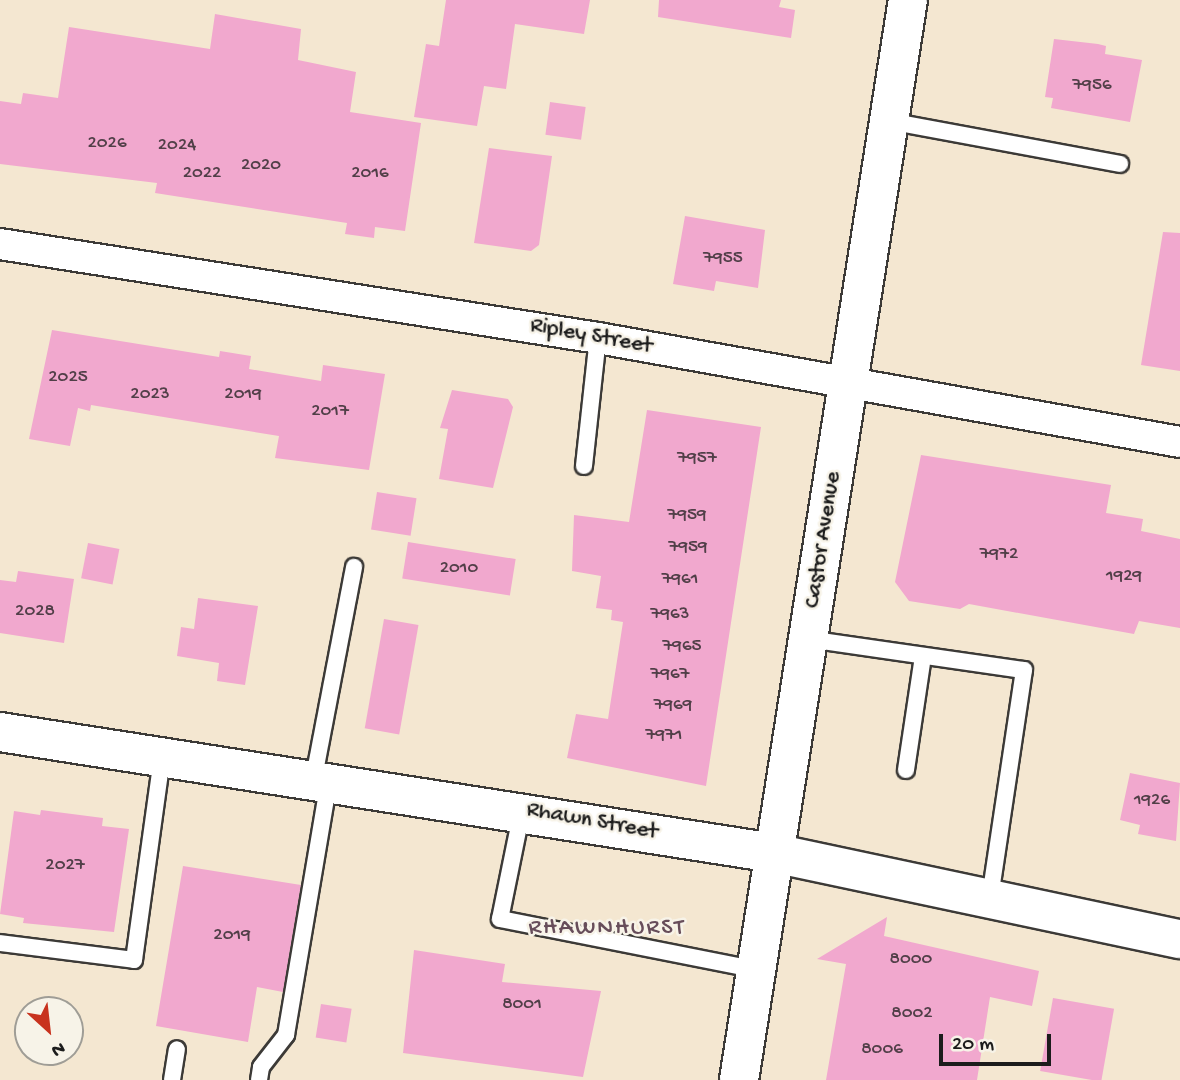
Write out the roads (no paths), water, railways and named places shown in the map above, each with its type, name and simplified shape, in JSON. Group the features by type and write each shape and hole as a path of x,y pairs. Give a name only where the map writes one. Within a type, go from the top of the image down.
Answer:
{"main road":[{"name":"Castor Avenue","path":"739,1080 908,0"},
{"name":"Rhawn Street","path":"0,732 522,810 774,853 1180,939"}],"street":[{"name":"Ripley Street","path":"0,244 598,338 1180,442"}],"lane":[{"path":"890,121 1120,164"},
{"path":"584,466 598,338"},
{"path":"259,1080 261,1067 286,1035 354,567"},
{"path":"808,639 1024,670 990,897"},
{"path":"906,770 923,656"},
{"path":"0,943 134,960 162,755"},
{"path":"522,810 500,919 757,970"},
{"path":"172,1080 177,1049"}],"district":[{"name":"RHAWNHURST","path":"607,929"}]}
